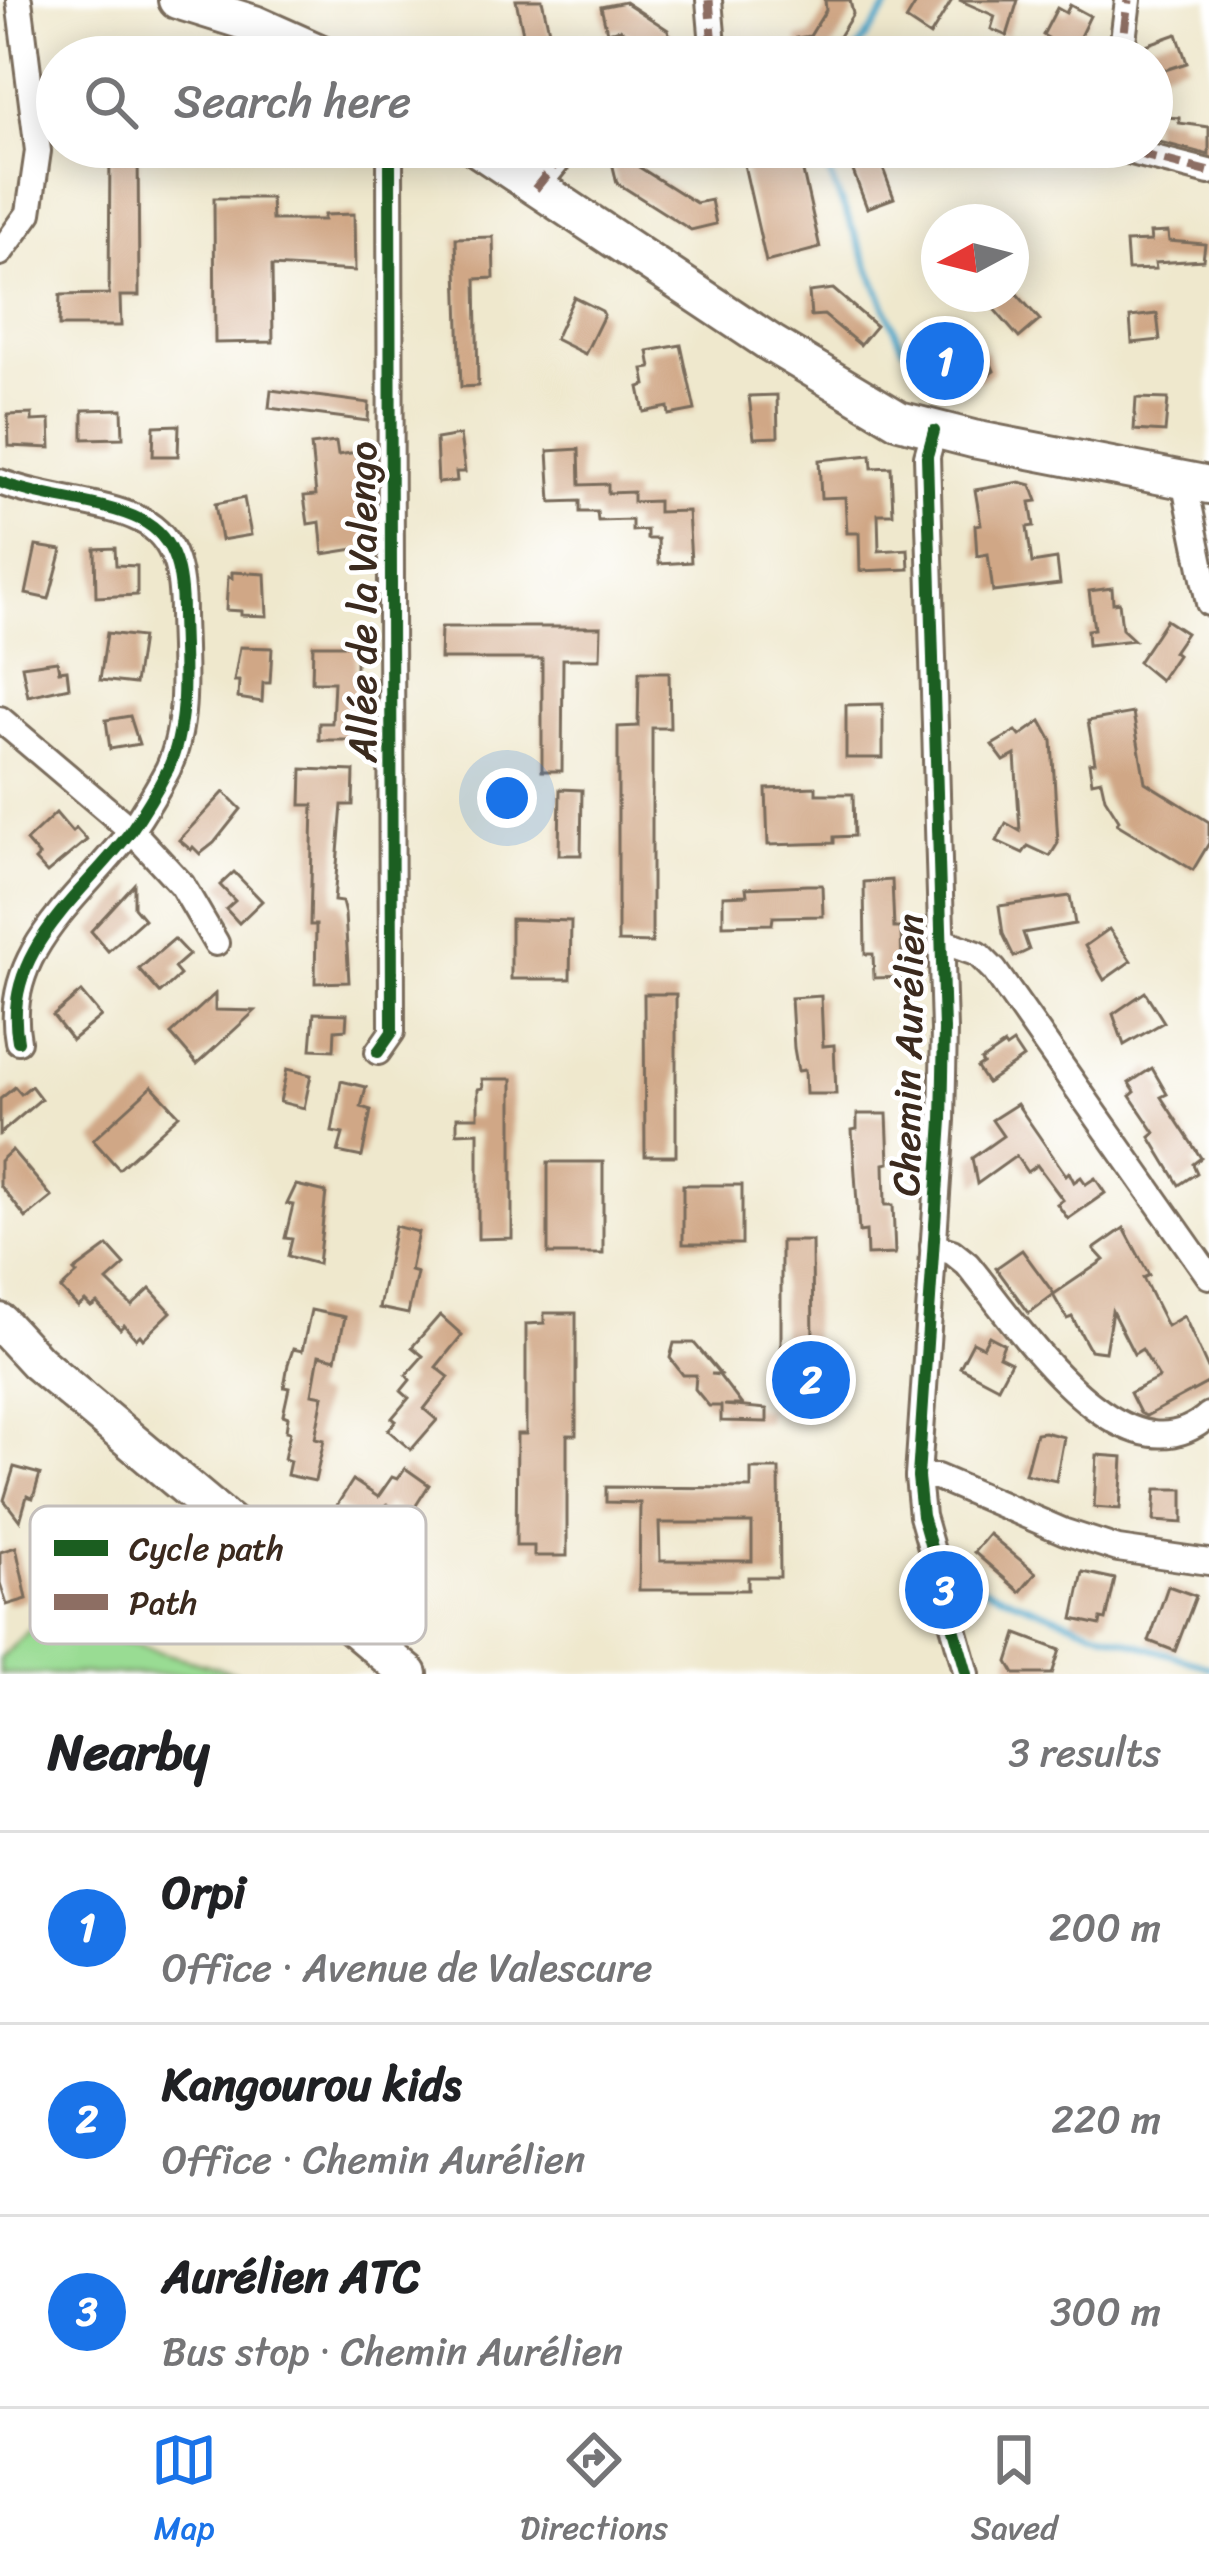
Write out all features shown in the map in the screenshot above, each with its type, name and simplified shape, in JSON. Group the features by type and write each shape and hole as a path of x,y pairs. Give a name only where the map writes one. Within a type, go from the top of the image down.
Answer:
{"main road":[{"path":"177,0 279,36"},
{"path":"506,168 856,398 899,421 1197,482"},
{"path":"0,1322 37,1362 209,1506"},
{"path":"373,1644 409,1674"}],"street":[{"path":"20,0 36,134"},
{"path":"709,0 713,36"},
{"path":"1124,36 1128,0"},
{"path":"1173,163 1209,172"},
{"path":"0,253 29,213 36,165"},
{"name":"Allée de la Valengo","path":"378,1052 392,1032 390,168"},
{"path":"536,189 552,168"},
{"name":"Chemin Aurélien","path":"934,431 928,456 942,941 942,1120 916,1448 922,1516 967,1674"},
{"path":"0,482 140,519 161,535 176,557 182,583 178,731 170,766 130,830 73,895 30,959 13,1017 18,1041"},
{"path":"1197,482 1208,596"},
{"path":"0,719 130,830 182,885 216,943"},
{"path":"942,941 978,954 994,970 1209,1276"},
{"path":"933,1246 967,1264 1066,1382 1104,1417 1140,1434 1175,1435 1195,1428 1209,1415"},
{"path":"918,1478 937,1477 1065,1532 1118,1549 1209,1562"}],"green space":[{"path":"30,1629 30,1644 131,1644 240,1674 0,1674 0,1659"}],"building":[{"path":"516,0 542,0 550,36 524,36"},
{"path":"825,0 850,0 853,14 839,36 810,36 826,10"},
{"path":"918,0 952,0 930,36 906,20"},
{"path":"959,0 1018,0 1007,36 991,29 995,16"},
{"path":"625,2 668,30 670,36 631,36 620,29 607,32 601,7"},
{"path":"1070,5 1090,16 1080,36 1043,35 1057,8 1066,13"},
{"path":"1177,34 1187,63 1173,68 1173,36"},
{"path":"1173,118 1179,118 1179,123 1209,127 1209,155 1173,146"},
{"path":"110,168 138,168 139,296 120,296 121,326 59,326 60,295 109,294"},
{"path":"613,168 641,168 696,203 711,200 716,224 691,230 617,183"},
{"path":"745,168 802,168 820,248 766,262"},
{"path":"852,168 883,168 894,198 867,208"},
{"path":"214,198 271,198 272,220 324,220 324,215 354,214 355,271 272,266 273,342 215,343"},
{"path":"1168,232 1169,241 1205,244 1203,260 1128,270 1126,242 1151,241 1150,233"},
{"path":"493,237 494,278 476,279 478,386 461,387 456,238"},
{"path":"833,289 876,326 860,345 824,315 811,316 809,292"},
{"path":"574,297 604,315 585,354 555,339"},
{"path":"1029,308 1040,320 1019,338 997,312 1029,312"},
{"path":"1157,314 1160,340 1132,343 1130,317"},
{"path":"681,345 695,410 669,415 668,407 644,412 639,387 646,385 643,369 651,368 648,351"},
{"path":"960,347 964,358 985,349 994,371 982,380 943,377 935,358"},
{"path":"271,390 369,403 368,421 269,408"},
{"path":"777,395 778,437 754,438 749,396"},
{"path":"1136,398 1168,399 1165,432 1134,430"},
{"path":"122,409 123,438 83,439 83,410"},
{"path":"32,414 32,421 50,420 51,448 9,446 8,415"},
{"path":"179,425 178,456 153,456 154,426"},
{"path":"460,435 465,472 456,472 457,481 438,483 436,439"},
{"path":"336,442 338,455 363,451 372,534 366,535 367,547 323,554 320,522 308,524 304,496 316,495 311,445"},
{"path":"579,449 580,485 608,484 608,493 633,492 633,502 658,501 658,512 688,511 691,562 659,564 658,539 647,539 647,530 632,531 632,520 598,521 597,512 580,512 580,501 551,502 548,451"},
{"path":"871,455 872,468 891,467 893,514 878,514 879,551 908,549 909,569 860,571 859,533 847,533 845,497 821,498 819,460"},
{"path":"1020,482 1031,485 1037,501 1030,502 1034,526 1027,527 1032,563 1057,559 1060,584 993,592 988,554 977,556 975,525 981,524 975,490"},
{"path":"244,498 251,535 221,540 215,504"},
{"path":"36,546 62,550 49,599 26,594"},
{"path":"115,548 116,565 137,566 137,595 96,597 95,549"},
{"path":"232,572 265,574 267,616 226,610"},
{"path":"1112,588 1122,629 1134,640 1088,645 1087,630 1094,629 1089,591"},
{"path":"1166,620 1186,633 1160,680 1138,662"},
{"path":"441,627 601,627 600,659 563,659 562,771 542,771 542,659 440,659"},
{"path":"107,633 142,637 135,684 100,680"},
{"path":"313,645 356,645 356,708 363,708 362,740 319,740 319,723 332,723 334,682 312,682"},
{"path":"240,647 272,648 270,683 263,683 262,702 238,698 239,681 234,681"},
{"path":"57,661 59,671 67,670 69,687 28,696 22,666"},
{"path":"639,672 669,672 670,728 652,728 652,943 618,942 618,727 638,726"},
{"path":"883,704 883,758 846,758 846,705"},
{"path":"1133,713 1145,782 1209,822 1209,843 1193,870 1117,824 1101,780 1092,782 1089,763 1095,762 1088,721"},
{"path":"130,716 139,744 110,749 106,720"},
{"path":"1041,721 1052,741 1058,843 1050,856 1028,846 1023,853 997,841 1006,823 1020,831 1015,755 1004,761 992,745 1016,731 1020,736"},
{"path":"302,769 354,771 353,805 342,805 334,901 342,902 345,914 349,982 315,983 316,925 310,925 313,805 301,805"},
{"path":"816,787 816,794 853,794 854,836 834,837 834,843 768,845 766,789"},
{"path":"560,789 582,790 581,855 559,855"},
{"path":"224,792 241,809 214,843 200,854 191,850 179,840"},
{"path":"56,813 72,832 76,828 87,840 47,873 26,841"},
{"path":"234,872 262,901 239,923 226,909 235,901 220,885"},
{"path":"892,880 894,928 901,928 902,977 874,978 873,954 865,954 864,882"},
{"path":"134,884 134,907 144,919 108,951 91,931"},
{"path":"822,885 823,916 723,925 723,896 747,895 746,888"},
{"path":"1070,896 1075,924 1023,933 1029,950 1014,957 1003,934 999,906"},
{"path":"511,919 571,921 570,979 511,979"},
{"path":"1109,929 1131,961 1104,980 1085,946"},
{"path":"174,939 189,955 174,968 180,975 160,993 139,969"},
{"path":"81,992 101,1016 72,1040 53,1016"},
{"path":"1145,992 1164,1022 1124,1045 1113,1014"},
{"path":"215,994 215,1010 255,1011 197,1064 171,1034"},
{"path":"644,994 676,994 676,1156 645,1156"},
{"path":"821,996 823,1046 834,1045 836,1094 806,1094 805,1070 798,1071 794,1048 791,998"},
{"path":"314,1013 347,1014 346,1029 335,1030 334,1050 311,1049"},
{"path":"1013,1043 1023,1058 987,1083 977,1068 981,1061"},
{"path":"1152,1068 1167,1094 1161,1097 1201,1158 1193,1164 1197,1173 1179,1185 1150,1137 1155,1133 1130,1096 1135,1092 1129,1083"},
{"path":"287,1069 311,1075 304,1108 280,1102"},
{"path":"482,1079 512,1079 512,1238 478,1239 478,1132 457,1133 457,1117 478,1117"},
{"path":"341,1081 366,1087 361,1107 371,1110 362,1157 338,1152 343,1134 332,1132"},
{"path":"31,1086 41,1099 0,1134 0,1099 15,1087 21,1094"},
{"path":"152,1086 179,1115 119,1169 93,1140"},
{"path":"1017,1104 1066,1175 1069,1172 1074,1182 1081,1177 1086,1184 1095,1178 1105,1193 1068,1219 1057,1204 1063,1200 1037,1165 1027,1172 1016,1156 977,1184 972,1158 1003,1136 992,1120"},
{"path":"857,1114 887,1114 885,1205 893,1205 895,1254 867,1255 866,1231 859,1232 852,1130 857,1129"},
{"path":"12,1150 52,1197 26,1218 0,1185 0,1161"},
{"path":"548,1162 603,1162 603,1254 548,1254"},
{"path":"296,1185 326,1192 318,1264 288,1256 292,1239 285,1238 293,1205 287,1204"},
{"path":"683,1185 742,1185 742,1244 683,1244"},
{"path":"395,1226 418,1232 410,1271 417,1273 408,1314 379,1308"},
{"path":"1124,1228 1149,1275 1143,1278 1167,1326 1184,1316 1209,1371 1209,1382 1146,1416 1130,1393 1159,1378 1142,1349 1134,1354 1112,1311 1105,1352 1090,1350 1053,1295 1029,1313 996,1268 1022,1250 1054,1294 1104,1260 1094,1249"},
{"path":"781,1241 812,1241 813,1349 821,1348 821,1404 790,1405 790,1348 781,1349"},
{"path":"108,1246 125,1265 107,1281 132,1306 150,1289 171,1312 143,1339 140,1335 136,1339 124,1325 120,1329 97,1303 91,1307 85,1301 78,1307 61,1289 77,1274 74,1271"},
{"path":"311,1310 345,1317 336,1359 319,1355 312,1394 323,1396 315,1438 324,1440 315,1481 287,1475 290,1461 284,1459 290,1432 286,1431 288,1417 283,1415 288,1364 293,1349 302,1351"},
{"path":"544,1313 576,1313 576,1435 567,1435 567,1556 534,1556 534,1546 516,1546 517,1434 526,1434 526,1324 544,1323"},
{"path":"440,1315 462,1335 436,1367 449,1377 424,1409 437,1420 411,1450 388,1430 409,1398 401,1391 410,1380 406,1375 423,1356 412,1347"},
{"path":"989,1336 1004,1344 999,1356 1011,1362 998,1387 960,1367 973,1342 983,1347"},
{"path":"674,1343 694,1343 720,1374 711,1374 719,1375 742,1405 724,1405 767,1409 767,1422 721,1421 721,1406 709,1406 695,1389 696,1375 683,1375 670,1358"},
{"path":"1036,1433 1064,1437 1056,1481 1025,1474"},
{"path":"1097,1455 1123,1457 1120,1509 1094,1507"},
{"path":"14,1467 40,1474 20,1521 4,1500"},
{"path":"405,1468 429,1485 416,1506 337,1505 353,1480 378,1497 392,1477 397,1479"},
{"path":"751,1469 779,1469 780,1577 748,1577 748,1590 639,1590 640,1503 606,1502 606,1487 751,1488","holes":["659,1523 752,1523 752,1561 660,1561"]},
{"path":"1156,1489 1183,1489 1183,1523 1154,1521"},
{"path":"989,1534 1036,1573 1020,1592 974,1552"},
{"path":"16,1547 27,1599 7,1605 0,1583 0,1552"},
{"path":"1083,1572 1115,1579 1106,1620 1101,1619 1100,1625 1073,1619"},
{"path":"1168,1586 1196,1596 1175,1651 1149,1641"},
{"path":"1017,1634 1060,1650 1052,1674 1015,1674 1008,1662"}],"waterway":[{"path":"867,36 893,0"},
{"path":"827,168 903,348"},
{"path":"981,1587 1209,1667"}],"marked path":[{"path":"709,0 712,36"},
{"path":"1124,36 1128,0"},
{"path":"1173,163 1209,172"},
{"path":"535,189 552,168"}],"cycle path":[{"path":"378,1052 392,1032 390,168"},
{"path":"934,431 927,456 944,1030 918,1477 922,1516 967,1674"},
{"path":"0,482 141,520 170,549 182,601 183,693 175,751 130,832 69,902 34,952 16,1009 18,1041"}],"place":[{"name":"Orpi","path":"945,361"},
{"name":"Kangourou kids","path":"811,1380"},
{"name":"Aurélien ATC","path":"944,1590"}]}
